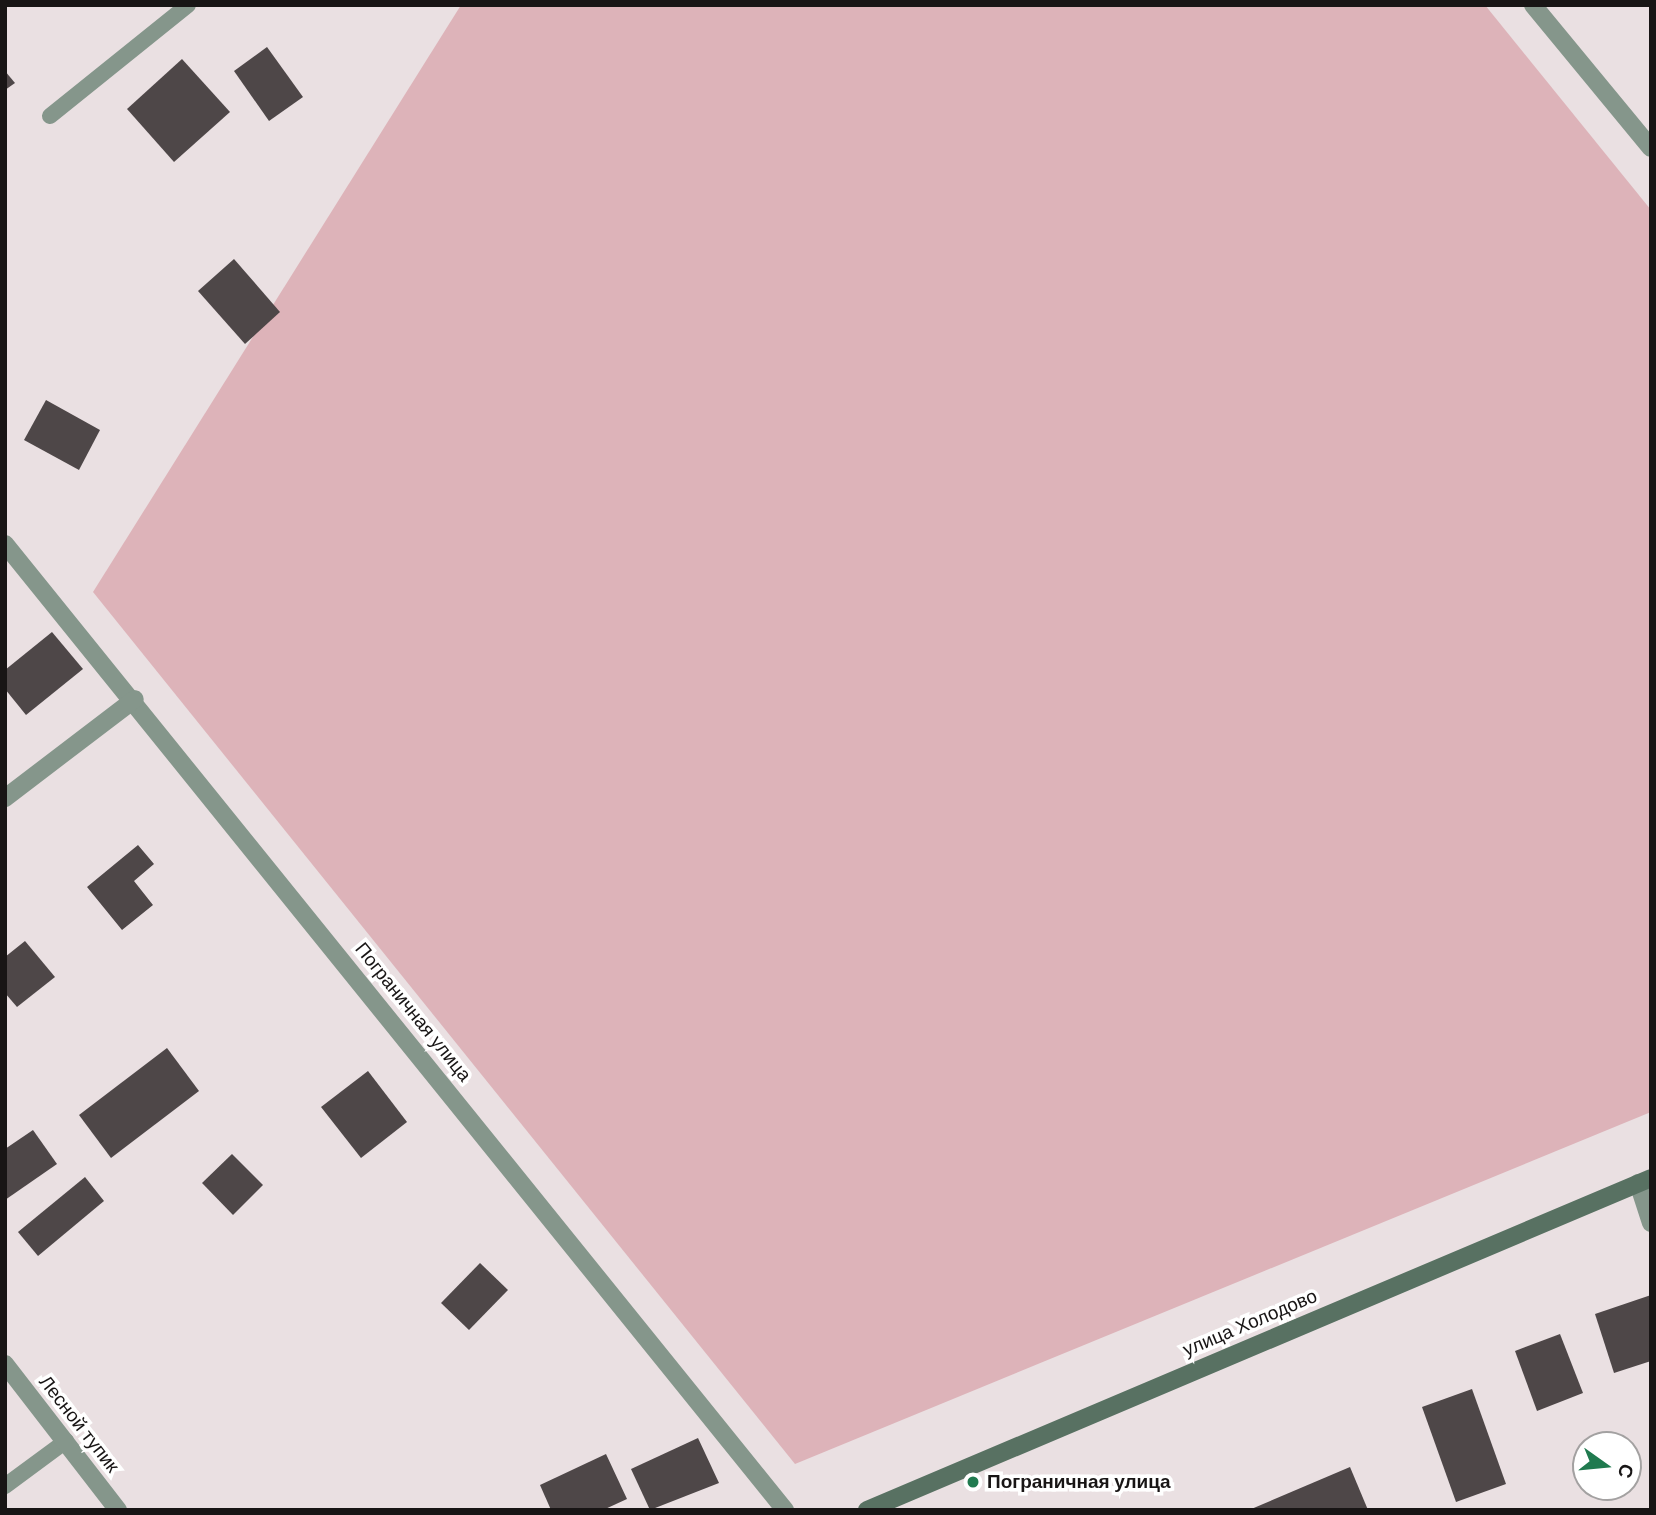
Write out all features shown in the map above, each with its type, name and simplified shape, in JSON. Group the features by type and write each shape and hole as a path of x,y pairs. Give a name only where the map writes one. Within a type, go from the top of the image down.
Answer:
{"main road":[{"name":"улица Холодово","path":"867,1510 1644,1180"}],"street":[{"path":"1533,5 1651,148"},
{"name":"Пограничная улица","path":"5,544 135,699 785,1510"},
{"path":"5,798 135,699"},
{"path":"1644,1180 1651,1223"},
{"name":"Лесной тупик","path":"5,1364 118,1510"}],"lane":[{"path":"50,116 188,5"},
{"path":"5,1486 66,1441"}],"shaded area":[{"path":"461,5 1485,5 1651,210 1651,1112 795,1464 93,592"}],"building":[{"path":"267,47 303,97 269,121 234,71"},
{"path":"182,59 230,112 174,162 127,109"},
{"path":"5,71 15,83 5,90"},
{"path":"234,259 280,312 245,344 198,291"},
{"path":"46,400 100,430 79,470 24,440"},
{"path":"52,632 83,669 26,715 5,689 5,670"},
{"path":"138,845 154,864 134,881 153,905 122,930 87,887"},
{"path":"25,941 55,977 17,1007 5,993 5,957"},
{"path":"167,1048 199,1091 111,1158 79,1115"},
{"path":"368,1071 407,1122 361,1158 321,1107"},
{"path":"33,1130 57,1164 5,1200 5,1149"},
{"path":"232,1154 263,1185 233,1215 202,1183"},
{"path":"85,1177 104,1201 38,1256 18,1232"},
{"path":"480,1263 508,1290 469,1330 441,1303"},
{"path":"1651,1295 1651,1361 1614,1373 1595,1314"},
{"path":"1560,1334 1583,1393 1537,1411 1515,1351"},
{"path":"1472,1389 1506,1484 1456,1502 1422,1407"},
{"path":"698,1438 719,1483 650,1510 631,1469"},
{"path":"606,1454 627,1499 603,1510 551,1510 540,1485"},
{"path":"1350,1467 1368,1510 1249,1510"}],"place":[{"name":"Пограничная улица","path":"973,1482"}]}
